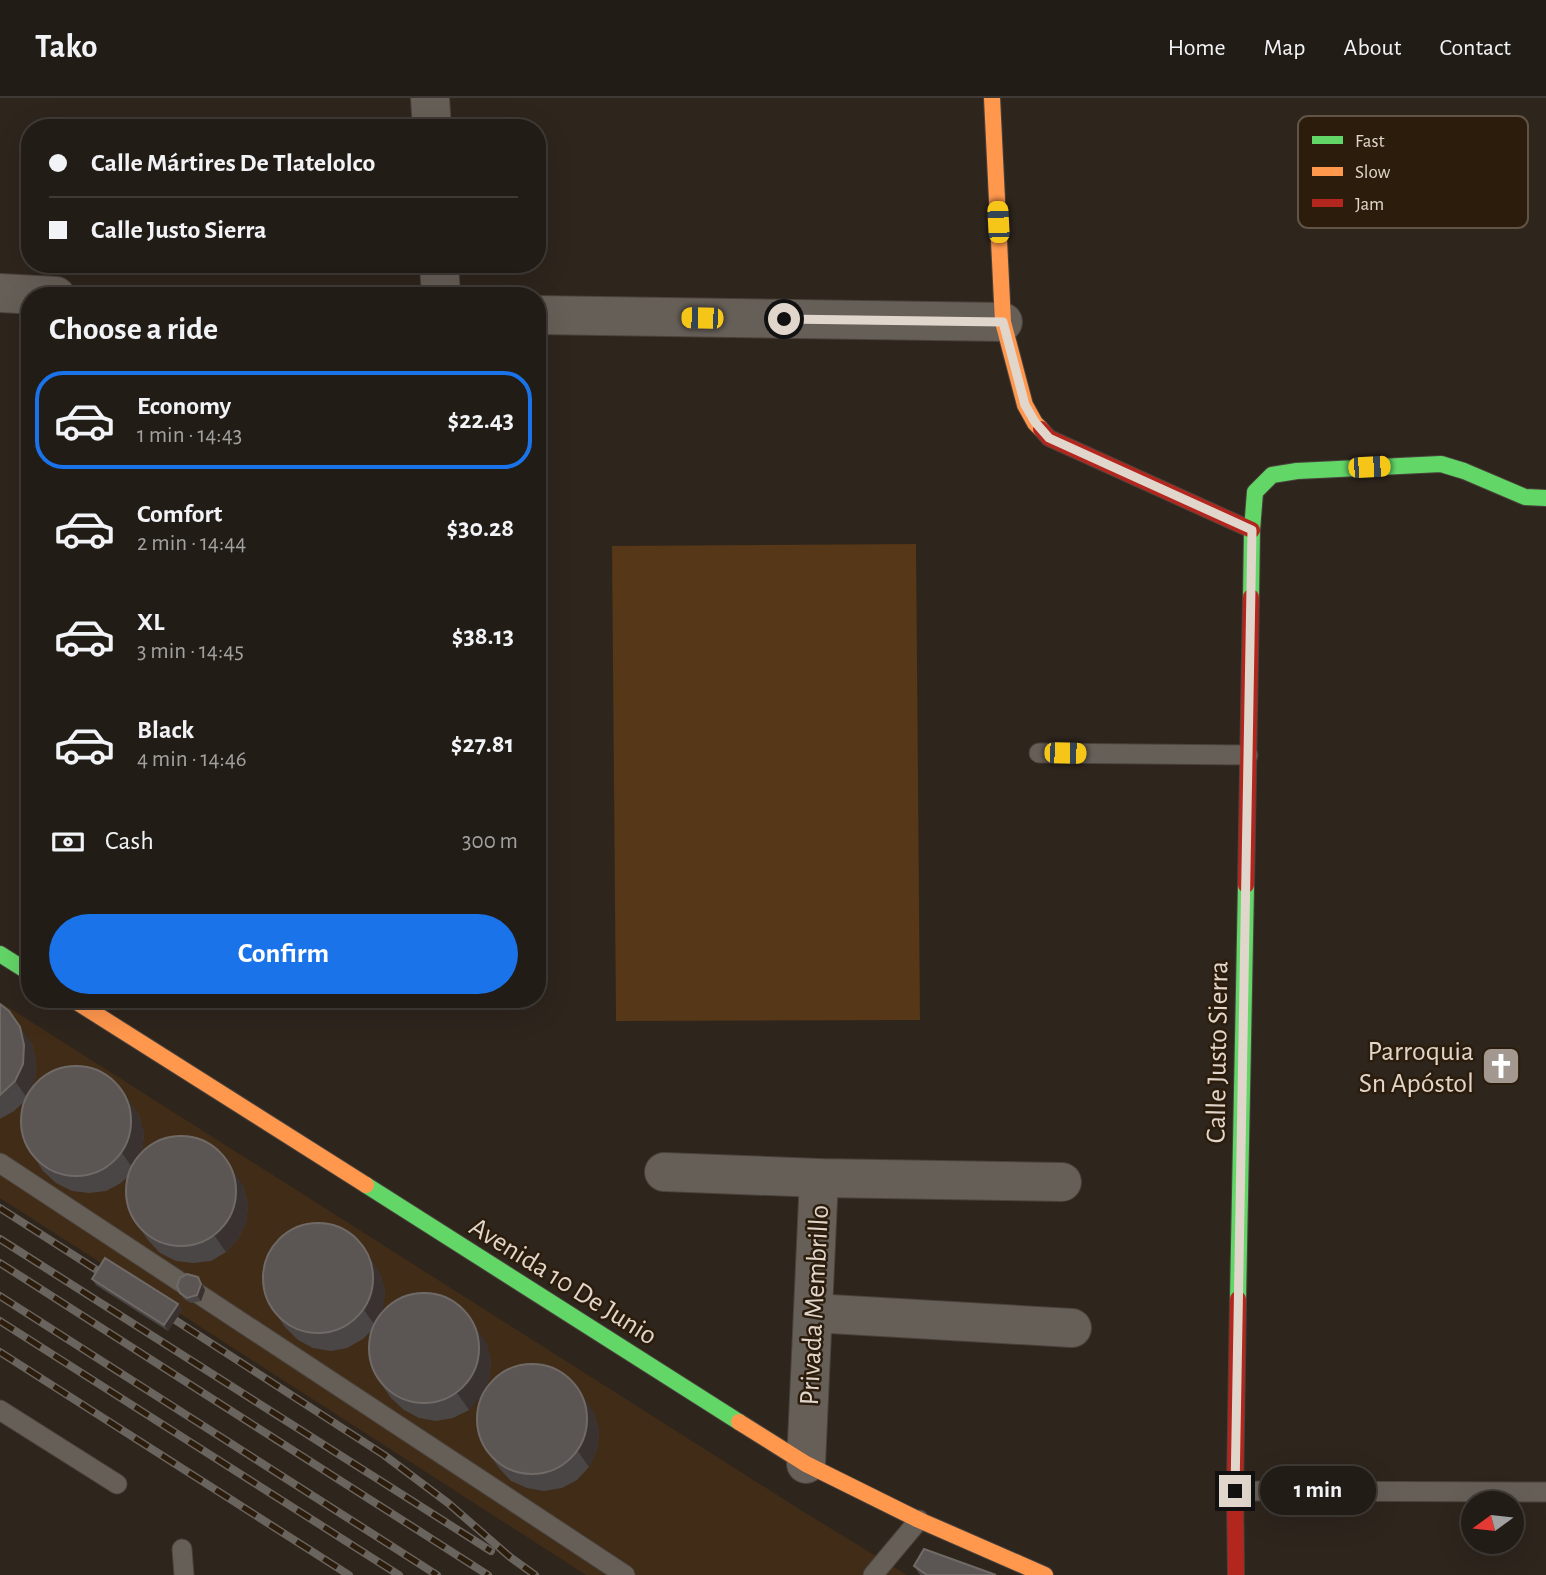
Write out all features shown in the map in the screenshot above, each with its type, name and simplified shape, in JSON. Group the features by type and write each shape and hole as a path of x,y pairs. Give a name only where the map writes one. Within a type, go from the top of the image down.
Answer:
{"street":[{"path":"430,98 431,119"},
{"path":"992,98 1003,322 1025,405 1035,422 1049,438 1252,530"},
{"path":"0,293 21,294"},
{"path":"546,315 1003,322"},
{"name":"Calle Justo Sierra","path":"1236,1575 1235,1491 1252,530 1255,492 1272,474 1441,464 1464,471 1525,498 1546,498"},
{"path":"0,954 21,967"},
{"name":"Avenida 10 De Junio","path":"86,1008 806,1464 919,1520 1045,1575"},
{"path":"664,1172 819,1178"},
{"name":"Privada Membrillo","path":"806,1464 819,1178 1062,1182"},
{"path":"813,1313 1072,1328"}],"lane":[{"path":"1040,753 1248,755"},
{"path":"0,1163 625,1575"},
{"path":"0,1410 117,1484"},
{"path":"1235,1491 1546,1492"},
{"path":"873,1575 919,1520"},
{"path":"183,1549 184,1575"}],"shaded area":[{"path":"916,544 920,1020 616,1021 612,546"},
{"path":"0,1002 907,1575 586,1575 0,1198"}],"building":[{"path":"0,1004 9,1011 20,1027 24,1045 23,1064 15,1081 0,1095"},
{"path":"76,1066 97,1070 115,1082 127,1100 131,1121 127,1142 115,1160 97,1172 76,1176 55,1172 37,1160 25,1142 21,1121 25,1100 37,1082 55,1070"},
{"path":"181,1136 202,1140 220,1152 232,1170 236,1191 232,1212 220,1230 202,1242 181,1246 160,1242 142,1230 130,1212 126,1191 130,1170 142,1152 160,1140"},
{"path":"318,1223 339,1227 357,1239 369,1257 373,1278 369,1299 357,1317 339,1329 318,1333 297,1329 279,1317 267,1299 263,1278 267,1257 279,1239 297,1227"},
{"path":"105,1258 178,1304 164,1325 92,1279"},
{"path":"187,1274 198,1277 201,1284 197,1295 187,1298 180,1293 177,1286 180,1278"},
{"path":"424,1293 445,1297 463,1309 475,1327 479,1348 475,1369 463,1387 445,1399 424,1403 403,1399 385,1387 373,1369 369,1348 373,1327 385,1309 403,1297"},
{"path":"532,1364 553,1368 571,1380 583,1398 587,1419 583,1440 571,1458 553,1470 532,1474 511,1470 493,1458 481,1440 477,1419 481,1398 493,1380 511,1368"},
{"path":"924,1549 996,1575 927,1575 914,1566"}],"railway":[{"path":"0,1208 114,1281"},
{"path":"0,1239 491,1551"},
{"path":"0,1263 488,1575"},
{"path":"0,1296 437,1575"},
{"path":"158,1309 384,1455 448,1503 535,1575"},
{"path":"0,1321 399,1575"},
{"path":"0,1352 349,1575"}],"traffic: fast":[{"path":"1251,597 1255,492 1272,475 1297,471 1441,464 1525,497 1546,498"},
{"path":"1238,1299 1246,885"},
{"path":"0,954 21,967"},
{"path":"366,1185 739,1422"}],"traffic: slow":[{"path":"992,98 1003,322 1025,405 1041,429"},
{"path":"86,1008 366,1185"},
{"path":"739,1422 806,1464 919,1520 1045,1575"}],"traffic: jam":[{"path":"1041,429 1049,438 1252,530"},
{"path":"1246,885 1251,597"},
{"path":"1236,1575 1238,1299"}],"place":[{"name":"Parroquia Sn Apóstol","path":"1501,1066"}],"route":[{"path":"784,319 1003,322 1025,405 1049,438 1252,530 1235,1491"}]}
